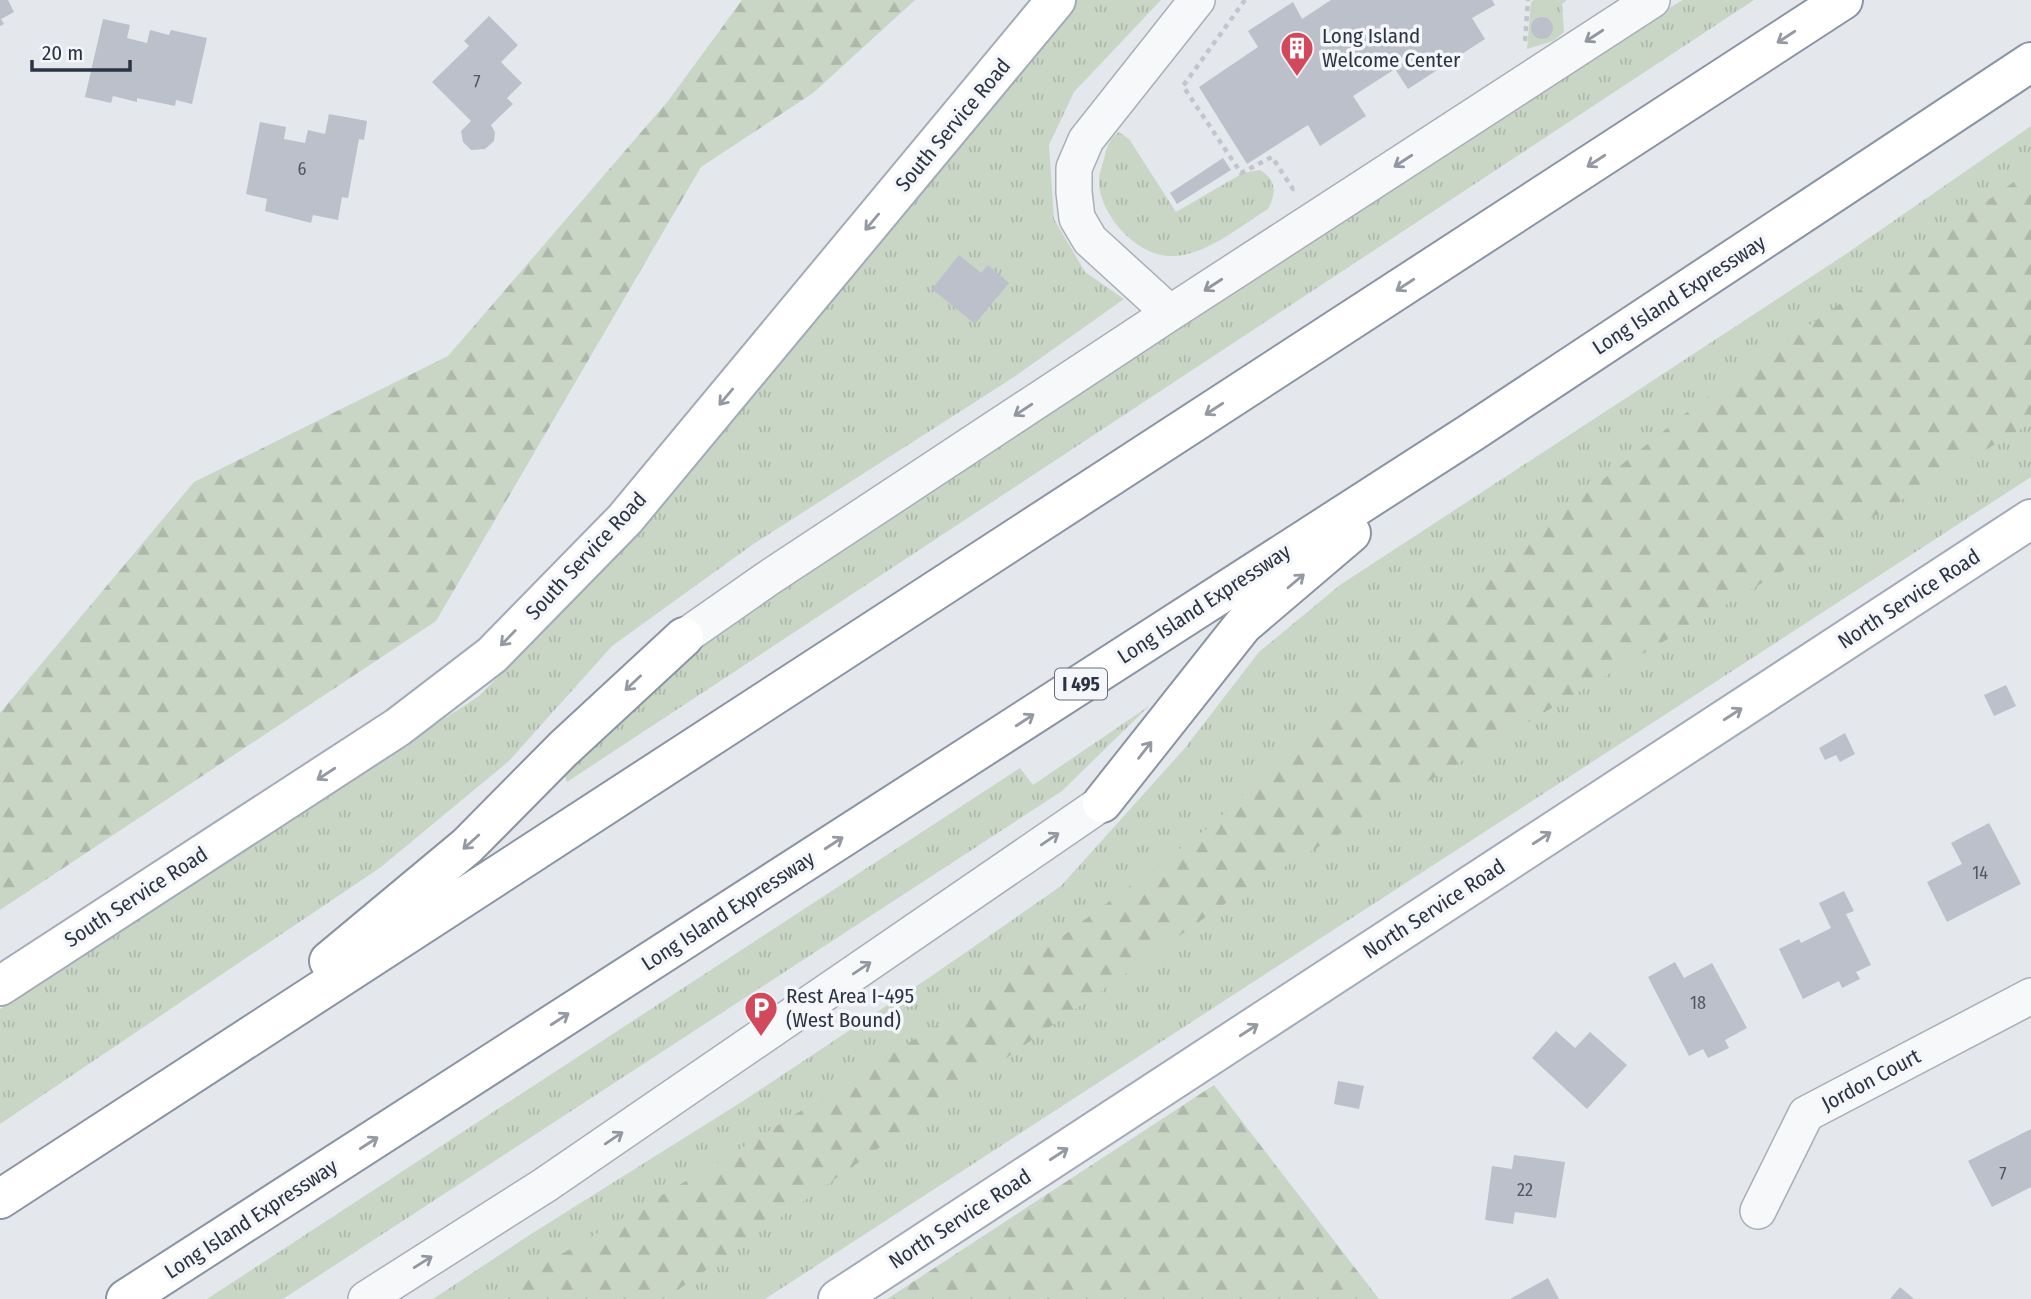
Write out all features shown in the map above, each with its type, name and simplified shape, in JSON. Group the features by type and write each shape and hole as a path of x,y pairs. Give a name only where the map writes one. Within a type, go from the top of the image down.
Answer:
{"main road":[{"name":"South Service Road","path":"0,986 398,727 492,655 625,519 1056,0"},
{"path":"0,1199 1843,0"},
{"name":"Long Island Expressway","path":"126,1299 1472,432 2031,62"},
{"path":"1102,803 1243,625 1472,432"},
{"name":"North Service Road","path":"838,1299 2031,519"},
{"path":"200,1070 467,846 563,749 684,637"}],"street":[{"path":"1170,313 1090,240 1077,218 1074,168 1086,141 1197,0"},
{"path":"684,637 767,579 1631,5"},
{"path":"366,1299 545,1185 1102,803"},
{"name":"Jordon Court","path":"1758,1211 1806,1114 2031,996"}],"path":[{"path":"1245,0 1183,86 1241,173 1272,157 1293,189 1304,182"},
{"path":"1524,48 1528,0"}],"green space":[{"path":"742,0 915,0 813,93 701,167 436,621 0,910 0,713 194,482 448,356 668,101"},
{"path":"1074,0 1161,0 1074,92 1049,145 1054,219 1085,272 1124,299 1014,377 752,545 612,646 509,761 381,867 0,1124 0,1009 479,696 583,591 754,393"},
{"path":"1567,0 1562,4 1564,32 1553,41 1527,49 1531,2"},
{"path":"1683,0 1754,0 567,782 562,765 687,649 1621,36"},
{"path":"2031,126 2031,477 765,1299 433,1299 743,1101 1061,886 1185,748 1259,652 1340,585 1843,256"},
{"path":"1119,132 1129,139 1176,212 1243,173 1260,170 1272,182 1274,192 1268,209 1210,246 1185,255 1159,254 1146,249 1122,231 1105,207 1101,194 1099,178 1106,151"},
{"path":"2031,170 2031,423 1237,895 665,1299 485,1299 732,1154 980,998 1213,824 1387,653 1701,401"},
{"path":"1149,706 1062,791 283,1299 207,1299 1020,768 1033,785"},
{"path":"1214,1085 1379,1299 887,1299"}],"building":[{"path":"0,0 8,0 14,12 1,19 4,24 0,26"},
{"name":"Long Island Welcome Center","path":"1331,0 1492,0 1495,5 1472,18 1485,39 1408,89 1395,69 1353,96 1366,116 1320,146 1308,125 1247,164 1199,87 1258,47 1248,31 1293,2 1302,19"},
{"path":"489,16 518,45 501,62 522,83 507,98 513,104 491,125 495,132 494,141 485,149 471,150 463,142 461,131 471,121 432,82 469,46 464,41"},
{"path":"1542,17 1550,20 1553,28 1550,36 1542,39 1534,36 1531,28 1534,20"},
{"path":"103,19 130,25 127,38 147,43 150,30 169,35 171,30 207,38 192,104 176,100 175,106 137,98 137,102 113,96 111,103 85,97"},
{"path":"329,114 367,121 364,140 359,139 348,198 342,197 338,220 313,215 311,223 265,211 267,199 246,194 260,122 286,127 284,139 305,143 308,130 325,134"},
{"path":"1223,158 1231,170 1177,204 1170,193"},
{"path":"959,255 981,273 988,265 1009,283 975,324 932,289"},
{"path":"2006,685 2016,706 1994,716 1984,695"},
{"path":"1845,733 1855,754 1840,762 1836,755 1825,760 1819,748"},
{"path":"1989,823 2021,884 1947,922 1927,882 1962,864 1951,843"},
{"path":"1844,891 1854,911 1846,914 1871,965 1856,972 1860,979 1842,988 1839,981 1803,999 1779,949 1799,939 1801,943 1831,928 1819,903"},
{"path":"1675,962 1684,978 1712,963 1747,1028 1725,1040 1729,1048 1708,1058 1703,1049 1689,1056 1648,977"},
{"path":"1556,1031 1575,1048 1590,1032 1627,1065 1587,1109 1532,1058"},
{"path":"1338,1081 1364,1086 1359,1109 1334,1104"},
{"path":"2031,1129 2031,1187 1992,1207 1968,1161"},
{"path":"1514,1155 1565,1162 1556,1218 1515,1212 1513,1224 1485,1220 1492,1166 1512,1169"},
{"path":"1548,1278 1559,1299 1510,1299"},
{"path":"1900,1287 1914,1299 1890,1299"}],"place":[{"name":"Long Island Welcome Center","path":"1297,78"},
{"name":"Rest Area I-495 (West Bound)","path":"761,1038"}]}
